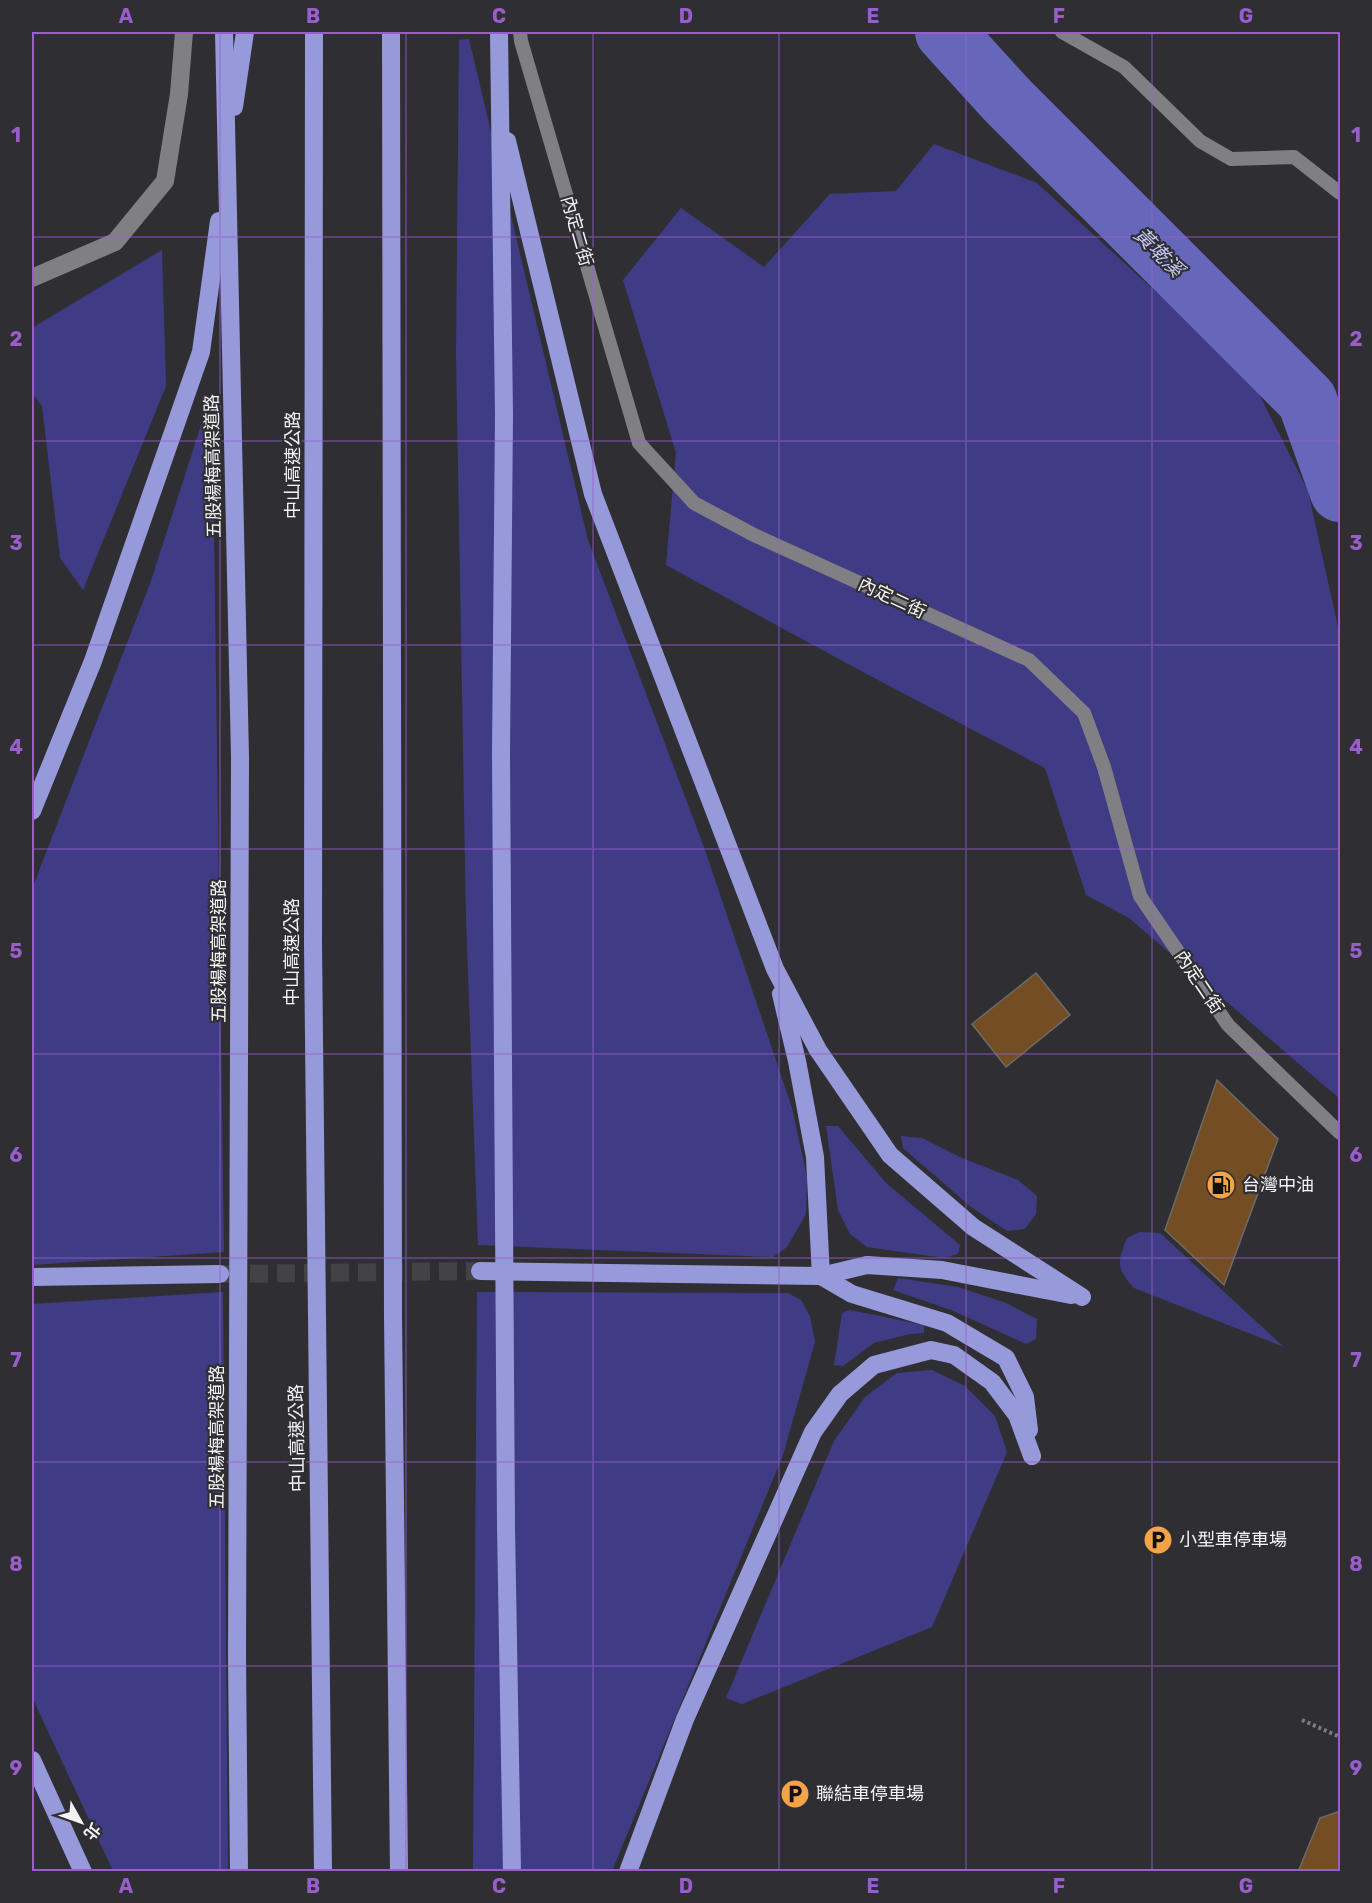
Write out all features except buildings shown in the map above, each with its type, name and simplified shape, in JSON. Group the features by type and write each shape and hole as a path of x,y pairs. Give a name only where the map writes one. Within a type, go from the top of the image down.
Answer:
{"highway":[{"name":"五股楊梅高架道路","path":"224,32 240,757 237,1656 239,1872"},
{"path":"32,811 93,661 201,352 245,32"},
{"name":"中山高速公路","path":"314,32 313,945 324,1872"},
{"path":"391,32 393,1304 399,1872"},
{"path":"480,1270 821,1276 867,1265 942,1270 1082,1297 973,1227 890,1155 818,1050 775,969 592,494 492,76 486,32"},
{"path":"499,32 504,415 501,754 506,1514 512,1872"},
{"path":"775,969 797,1061 815,1157 821,1276"},
{"path":"32,1276 220,1274"},
{"path":"628,1872 685,1719 813,1432 840,1394 874,1365 931,1350 954,1355 992,1382 1017,1415 1032,1456 1025,1397 1006,1358 947,1323 852,1294 821,1276"},
{"path":"32,1760 83,1872"}],"street":[{"path":"32,278 115,242 165,181 180,94 184,32"}],"lane":[{"name":"內定二街","path":"520,32 639,443 694,504 754,535 1029,660 1084,712 1104,767 1140,896 1228,1025 1341,1133"},
{"path":"1062,32 1124,67 1200,141 1231,159 1294,157 1341,193"}],"path":[{"path":"1302,1720 1341,1737"}],"shaded area":[{"path":"469,39 588,540 704,847 792,1108 807,1177 806,1214 787,1247 773,1257 478,1245 466,918 456,354 459,40"},
{"path":"934,144 1037,183 1252,380 1308,491 1340,636 1340,1099 1129,918 1086,895 1045,768 666,565 676,453 623,280 681,208 764,267 830,194 896,191"},
{"path":"162,250 166,386 83,590 60,558 42,406 32,393 32,328"},
{"path":"212,391 224,1252 32,1265 32,889 151,581"},
{"path":"826,1126 838,1126 886,1183 960,1245 958,1254 944,1258 867,1247 850,1234 838,1210"},
{"path":"901,1136 922,1138 962,1158 1018,1180 1037,1196 1036,1214 1025,1229 1007,1231 971,1207 903,1148"},
{"path":"1140,1232 1160,1233 1284,1347 1134,1288 1121,1270 1120,1259 1127,1238"},
{"path":"898,1278 958,1287 1006,1303 1037,1319 1036,1339 1026,1344 951,1310 893,1290"},
{"path":"223,1292 228,1871 113,1871 32,1697 32,1304"},
{"path":"477,1292 788,1293 801,1300 810,1316 815,1342 783,1455 612,1871 473,1872"},
{"path":"850,1310 924,1325 924,1333 874,1343 843,1366 834,1365 842,1313"},
{"path":"932,1370 965,1386 995,1416 1007,1452 932,1627 742,1704 726,1698 834,1441 865,1397 897,1373"}],"waterway":[{"name":"黃墘溪","path":"945,32 1007,100 1307,400 1340,492"}],"tunnel":[{"path":"223,1274 480,1271"}],"place":[{"name":"台灣中油","path":"1221,1185"},
{"name":"小型車停車場","path":"1158,1540"},
{"name":"聯結車停車場","path":"795,1794"}]}
